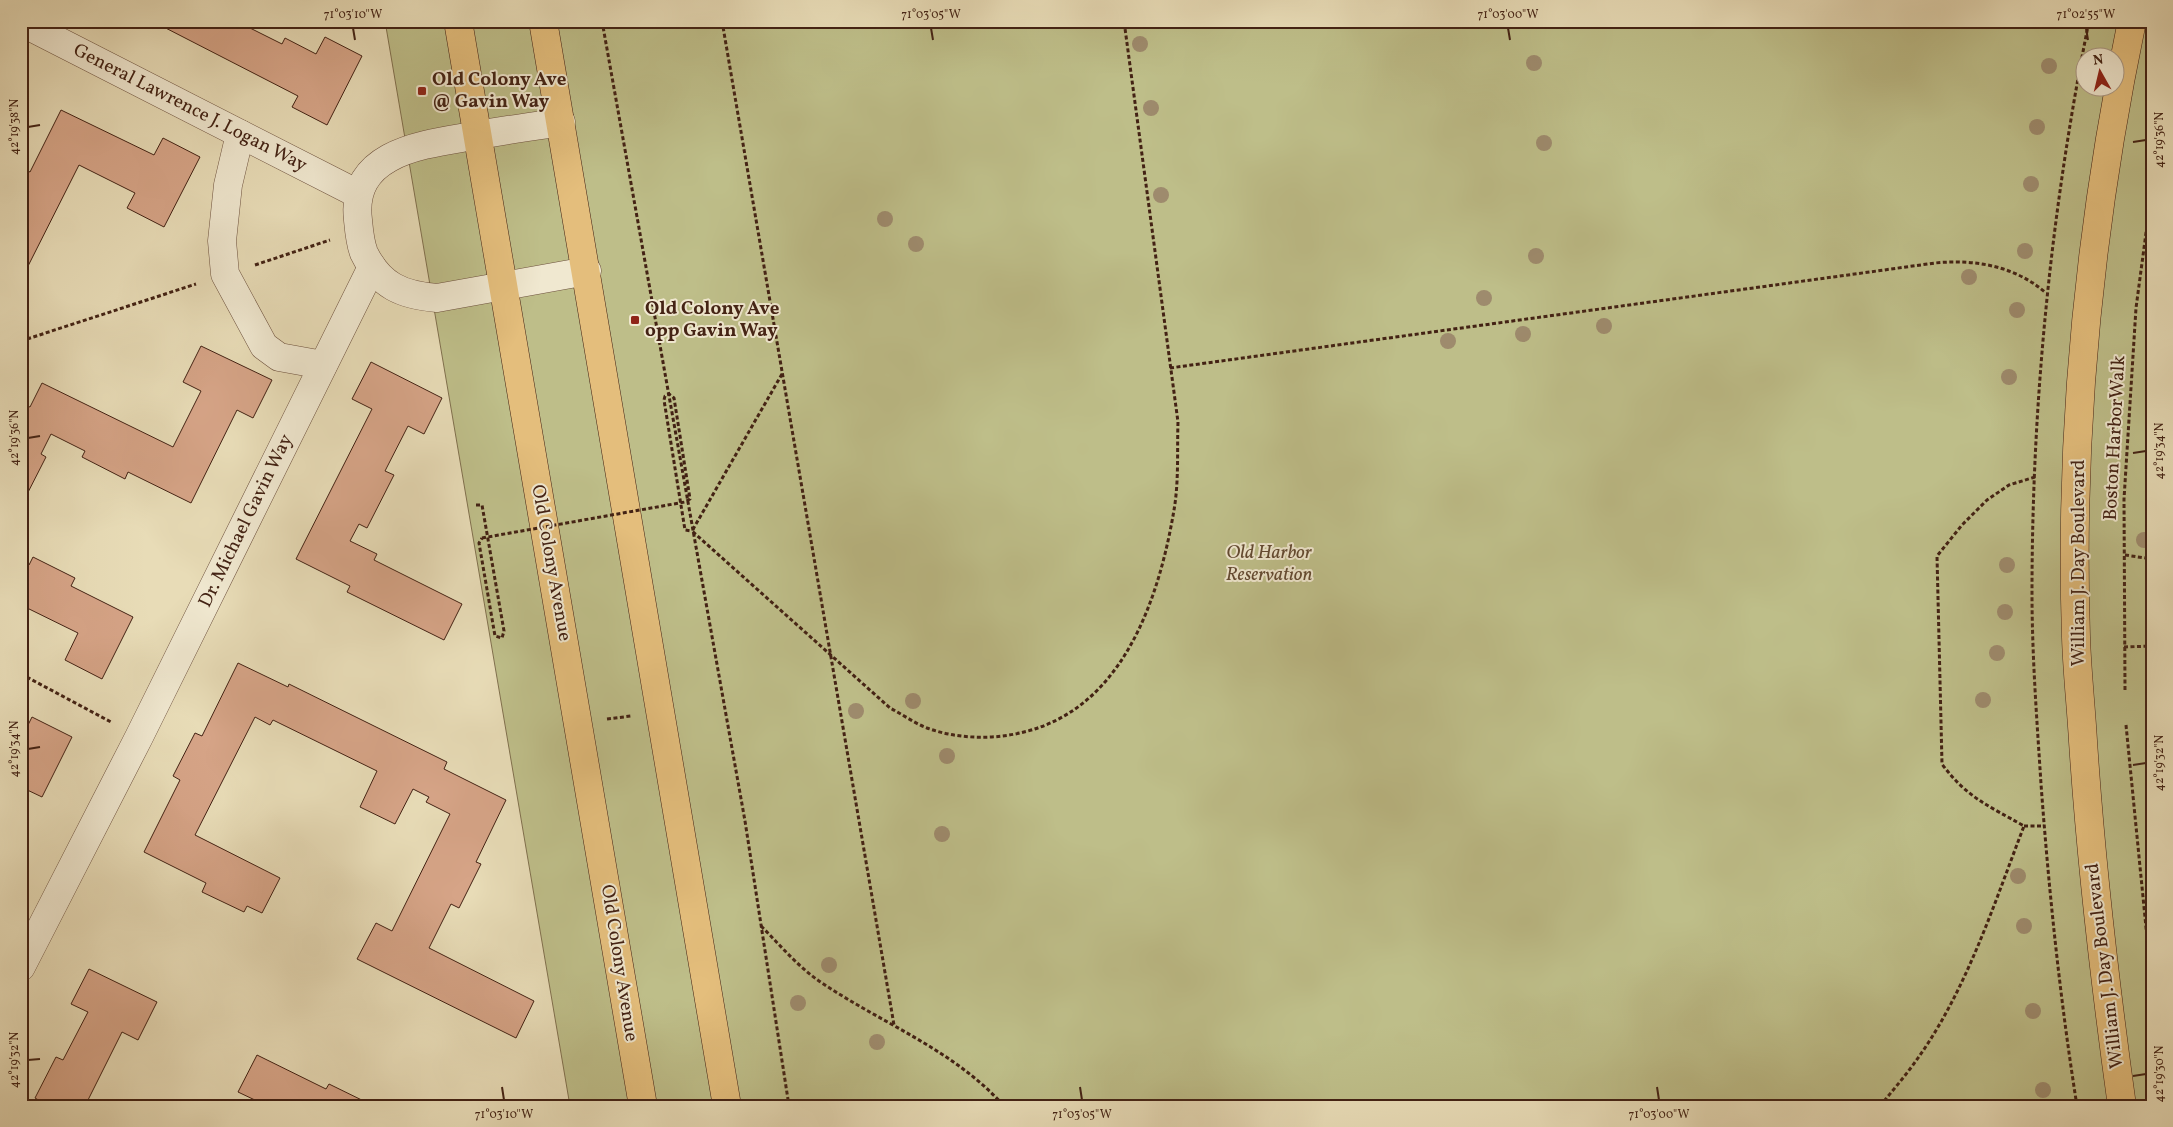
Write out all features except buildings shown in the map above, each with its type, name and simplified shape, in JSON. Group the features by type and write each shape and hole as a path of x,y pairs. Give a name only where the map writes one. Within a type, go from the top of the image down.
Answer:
{"main road":[{"name":"Old Colony Avenue","path":"458,21 502,287 576,704 643,1106"},
{"path":"544,21 727,1106"},
{"name":"William J. Day Boulevard","path":"2122,1106 2105,987 2086,786 2076,638 2076,517 2088,301 2116,101 2132,21"}],"street":[{"name":"General Lawrence J. Logan Way","path":"29,24 358,194"},
{"path":"561,122 477,135 405,149 384,161 370,173 358,194 359,231 363,250 372,267 390,285 412,296 437,298 587,271"},
{"path":"240,134 228,185 222,240 225,274 264,346 279,357 323,365"},
{"name":"Dr. Michael Gavin Way","path":"21,967 140,737 372,267"}],"path":[{"path":"602,21 745,821 789,1106"},
{"path":"722,21 894,1025"},
{"path":"476,505 482,505 484,515 485,524 487,534 489,544 504,631 502,638 495,636 479,544 480,539 482,538 491,536 675,504 684,502 690,499 674,398 669,394 665,396 664,400 677,484 680,502 682,512 683,521 685,530 692,532 890,708 927,728 968,736 1004,738 1040,728 1059,720 1089,699 1113,673 1134,639 1154,594 1166,552 1174,507 1177,459 1178,422 1124,21"},
{"name":"Boston HarborWalk","path":"2125,690 2124,499 2136,308 2152,188"},
{"path":"21,341 359,231"},
{"path":"1170,368 1935,262 1962,260 1991,265 2030,279 2046,294"},
{"path":"692,532 782,374"},
{"path":"2035,477 2009,485 1987,500 1962,525 1937,556 1942,764 1957,784 1969,794 2024,826 2044,826"},
{"path":"2125,555 2152,559"},
{"path":"2124,647 2152,646"},
{"path":"21,674 140,737"},
{"path":"604,719 633,716"},
{"path":"2126,725 2152,988"},
{"path":"1880,1106 1919,1057 1950,1003 1971,962 2024,826"},
{"path":"761,925 811,975 862,1008 963,1067 1004,1106"}],"green space":[{"name":"Old Harbor Reservation","path":"385,21 2152,21 2152,1106 570,1106"}],"place":[{"name":"Old Colony Ave @ Gavin Way","path":"422,91"},
{"name":"Old Colony Ave opp Gavin Way","path":"635,320"}]}
